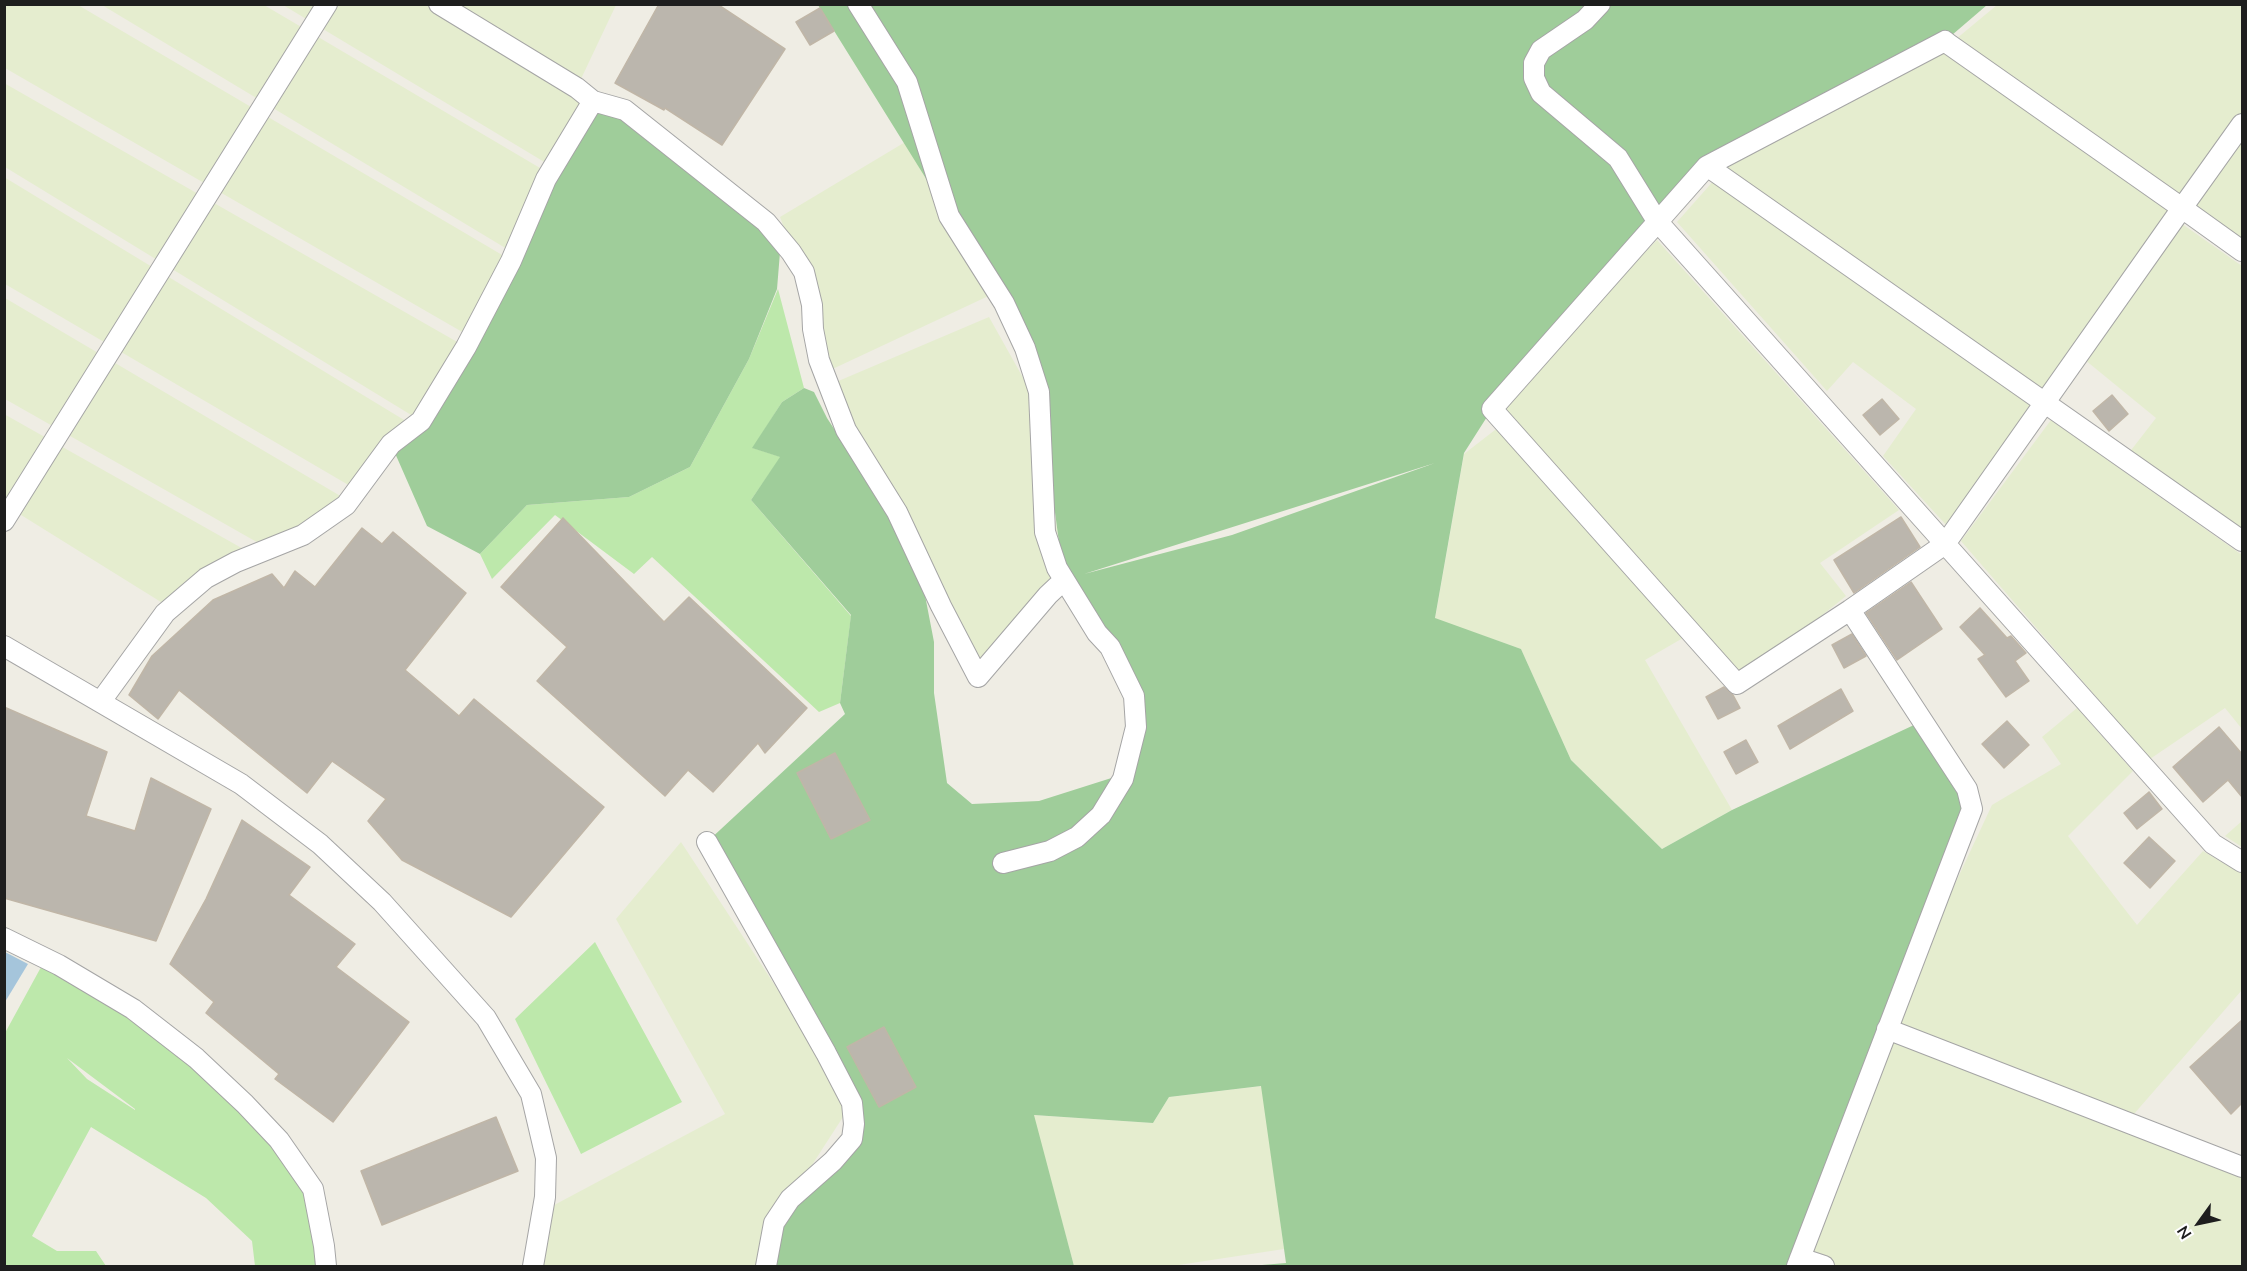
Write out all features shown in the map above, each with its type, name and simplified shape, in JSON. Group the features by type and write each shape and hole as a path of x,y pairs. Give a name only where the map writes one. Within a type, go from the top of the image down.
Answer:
{"street":[{"path":"4,521 327,4"},
{"path":"439,4 576,88 592,101 625,110 766,222 791,252 804,272 812,305 813,329 819,360 846,430 897,512 941,606 978,677 1048,595 1064,580"},
{"path":"858,4 907,82 949,216 1004,303 1025,348 1039,392 1046,532 1057,568 1097,633 1110,647 1134,696 1136,727 1119,788 1101,815 1077,837 1050,851 1003,863"},
{"path":"1600,4 1585,20 1541,50 1534,63 1534,78 1542,93 1618,158 1657,221 2213,844 2242,862"},
{"path":"2242,124 2182,208 1945,544 1737,684 1492,409 1707,166 1945,41 2182,208 2242,251"},
{"path":"101,701 165,613 206,578 236,562 303,535 346,505 391,444 421,421 471,337 511,261 546,179 592,101"},
{"path":"1707,166 2242,541"},
{"path":"1824,1266 1799,1262 1972,809 1967,789 1850,610"},
{"path":"4,646 241,784 320,844 382,902 486,1018 531,1094 546,1158 546,1197 533,1266"},
{"path":"707,842 852,1103 854,1124 852,1139 832,1161 790,1199 774,1223 766,1266"},
{"path":"4,938 59,964 133,1009 196,1058 245,1104 279,1140 313,1189 326,1266"},
{"path":"1887,1029 2242,1167"}],"green space":[{"path":"5,5 78,5 509,259 464,333 5,68"},
{"path":"102,5 264,5 557,178 512,252"},
{"path":"283,5 616,5 580,81 596,92 551,166"},
{"path":"818,5 1987,5 1945,41 1824,105 1683,193 1492,409 1464,453 1435,618 1521,649 1571,760 1662,849 1732,810 1914,725 1972,809 1797,1266 1250,1266 1286,1263 1261,1086 1169,1097 1153,1123 1034,1115 1074,1266 765,1266 790,1199 854,1124 707,842 845,714 840,703 851,615 751,500 780,457 752,448 782,402 804,388 814,392 827,418 877,495 923,585 934,642 934,693 947,783 972,804 1039,801 1124,774 1135,718 1064,580 1039,392 976,259","holes":["1435,463 1232,535 1084,574"]},
{"path":"1997,5 2242,5 2242,249 2183,208 2175,219 2242,266 2242,537 2125,458 2156,418 2079,355 2041,390 1707,166 1950,44"},
{"path":"4,83 466,347 421,421 5,167"},
{"path":"593,101 636,119 781,240 777,289 749,359 690,467 629,497 527,505 480,554 427,526 391,444 453,368"},
{"path":"922,132 997,292 824,373 809,293 780,217"},
{"path":"4,177 414,426 357,490 5,284"},
{"path":"1716,178 2034,402 1948,527 1883,456 1916,409 1853,362 1827,391 1677,222"},
{"path":"1657,240 1899,510 1820,563 1846,596 1737,684 1520,441 1683,638 1645,660 1732,810 1662,849 1571,760 1521,649 1435,619 1464,454 1504,423 1492,409"},
{"path":"778,289 804,388 782,402 753,448 781,457 751,500 851,616 840,703 819,712 652,557 634,574 555,515 492,579 480,554 527,505 629,497 690,467 749,359"},
{"path":"5,298 354,504 269,549 5,399"},
{"path":"989,317 1040,408 1064,580 978,677 829,385"},
{"path":"4,414 254,555 177,612 5,505"},
{"path":"2051,420 2242,555 2242,729 2225,708 2150,759 1961,541"},
{"path":"2077,708 2133,771 2068,836 2137,925 2203,851 2242,874 2242,990 2127,1122 2242,1173 2242,1266 1797,1266 1887,1029 1992,805 2061,764 2042,737"},
{"path":"2242,821 2242,847 2225,836"},
{"path":"681,842 852,1103 790,1199 768,1266 529,1266 543,1211 725,1114 616,919"},
{"path":"595,942 682,1102 581,1154 515,1019"},
{"path":"46,958 186,1050 257,1117 303,1190 322,1266 255,1266 252,1241 206,1198 91,1127 32,1236 57,1251 96,1251 106,1266 5,1266 5,1033","holes":["67,1058 135,1109 87,1079"]},
{"path":"1262,1086 1284,1249 1172,1266 1074,1266 1033,1115 1153,1123 1169,1097"}],"water":[{"path":"5,952 28,964 5,1002"}],"building":[{"path":"659,4 717,4 785,49 722,145 665,108 664,110 615,83"},
{"path":"820,8 834,31 810,45 796,22"},
{"path":"2112,395 2128,414 2109,431 2093,411"},
{"path":"1882,399 1899,419 1880,435 1863,415"},
{"path":"1901,517 1920,547 1854,593 1834,560"},
{"path":"563,518 664,622 689,597 807,708 765,753 758,743 713,792 688,770 665,796 537,681 567,647 501,587"},
{"path":"362,528 382,544 393,532 466,593 405,670 459,716 474,699 604,807 511,917 402,860 368,821 386,799 332,761 307,793 179,690 158,719 129,695 152,656 213,600 272,574 284,588 295,571 315,587"},
{"path":"1911,582 1942,629 1897,660 1866,613"},
{"path":"1980,608 2007,638 2011,636 2026,653 2015,661 2029,681 2006,697 1978,659 1985,655 1960,627"},
{"path":"1852,634 1866,656 1844,668 1832,645"},
{"path":"1724,687 1733,695 1740,708 1718,719 1706,697"},
{"path":"1841,689 1853,711 1790,749 1778,726"},
{"path":"4,707 107,752 86,816 135,831 151,778 211,809 156,941 4,898"},
{"path":"2007,721 2029,745 2004,768 1982,744"},
{"path":"2219,727 2242,754 2242,797 2228,780 2203,802 2173,767"},
{"path":"1746,740 1758,762 1736,774 1724,752"},
{"path":"835,753 870,820 831,839 797,773"},
{"path":"2149,792 2162,809 2137,829 2124,813"},
{"path":"242,820 310,867 289,895 355,944 336,967 409,1022 333,1122 275,1079 279,1074 206,1013 214,1002 170,964 206,899"},
{"path":"2149,837 2175,861 2150,888 2124,863"},
{"path":"2242,1020 2242,1103 2231,1114 2190,1067"},
{"path":"884,1027 916,1087 879,1107 847,1047"},
{"path":"496,1117 518,1171 382,1225 361,1171"}]}
